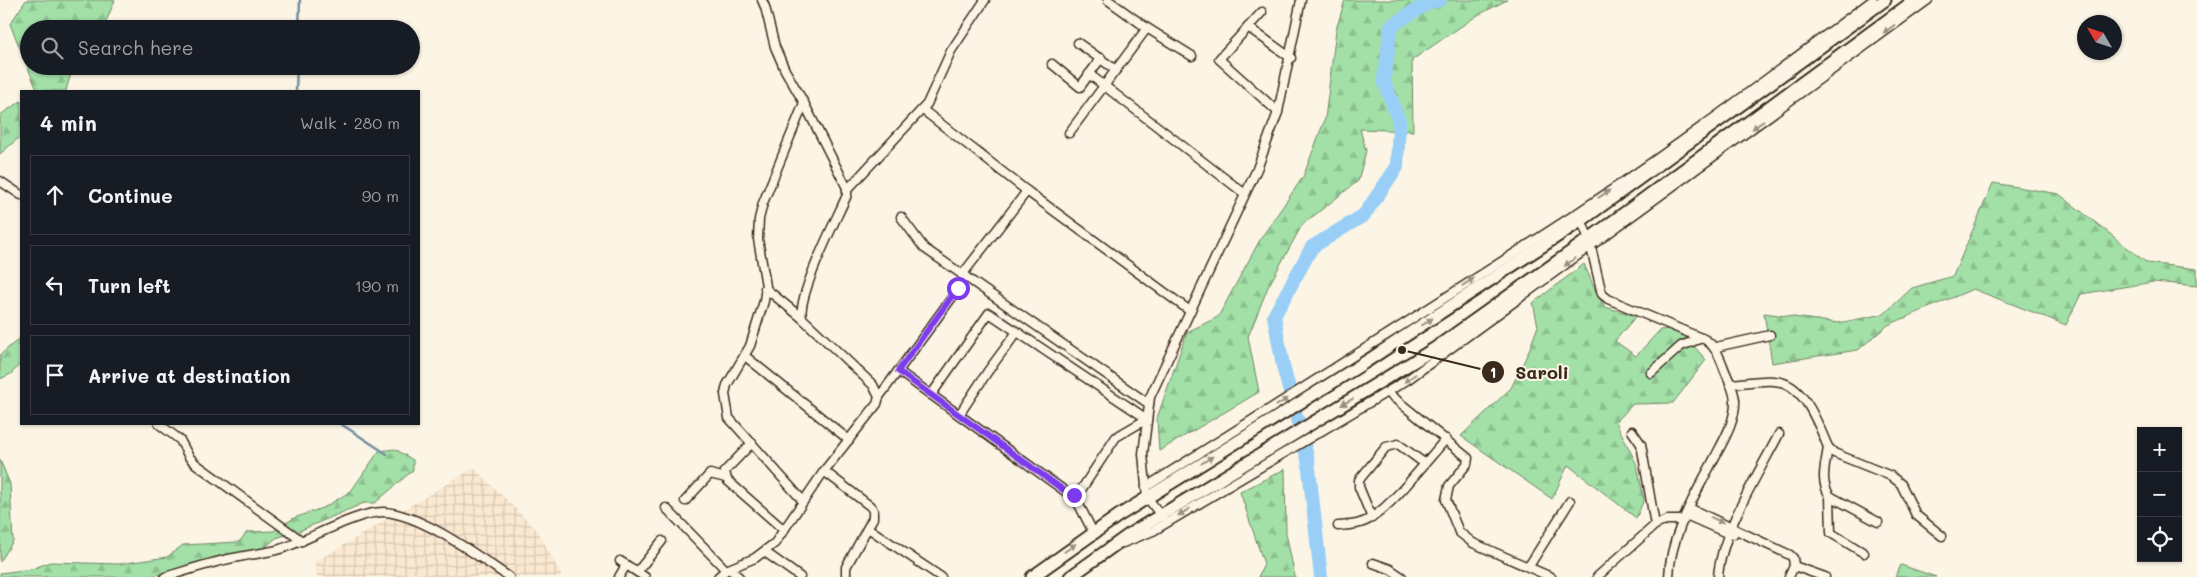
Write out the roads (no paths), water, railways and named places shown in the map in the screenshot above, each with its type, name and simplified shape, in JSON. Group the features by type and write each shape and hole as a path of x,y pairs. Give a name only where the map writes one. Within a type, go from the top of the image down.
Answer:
{"highway":[{"path":"1032,577 1147,492 1257,424 1580,216 1885,0"},
{"path":"1070,577 1103,551 1163,519 1269,455 1320,417 1382,382 1434,349 1590,243 1915,0"}],"street":[{"path":"762,0 775,47 846,186 847,195 806,289 800,312 802,318"},
{"path":"846,186 923,110 932,96 951,51 985,0"},
{"path":"1108,0 1147,28 1192,56"},
{"path":"1163,519 1147,492 1143,454 1150,397 1257,168 1278,112 1301,0"},
{"path":"1669,577 1675,543 1733,418 1734,400 1718,351 1702,338 1608,299 1599,288 1590,243 1580,216 1873,0"},
{"path":"1269,455 1388,393 1590,243 1928,0"},
{"path":"1262,12 1220,59 1278,112"},
{"path":"1248,27 1290,58"},
{"path":"1069,133 1147,28"},
{"path":"1078,43 1116,70"},
{"path":"1052,64 1080,86 1101,58"},
{"path":"1090,74 1245,194"},
{"path":"803,501 729,418 725,394 727,385 745,356 764,301 766,288 758,239 759,218 763,203 804,103"},
{"path":"923,110 1190,311"},
{"path":"0,181 20,194"},
{"path":"962,275 1027,190"},
{"path":"901,217 924,248 1149,404"},
{"path":"766,288 802,318 873,385 879,397"},
{"path":"718,577 765,552 775,543 824,471 877,404 879,397 958,288"},
{"path":"931,395 989,313 1147,419"},
{"path":"959,415 1017,332"},
{"path":"1718,351 1770,335"},
{"path":"1651,373 1682,346 1702,338"},
{"path":"745,356 849,440"},
{"path":"898,371 1069,494 1074,495 1079,493 1116,437 1147,419"},
{"path":"1730,384 1774,381 1787,383 1803,397 1828,447 1834,453 1891,476 1901,484 1911,509 1916,515 1942,536"},
{"path":"1388,393 1468,458 1467,464 1449,486 1446,500 1459,532 1473,543 1551,577"},
{"path":"160,425 180,440 189,457 196,464 302,541"},
{"path":"1632,431 1640,444 1655,525"},
{"path":"1718,577 1718,566 1730,530 1779,434"},
{"path":"1338,526 1361,523 1372,518 1424,463 1448,441"},
{"path":"726,478 725,471 752,443"},
{"path":"1372,518 1359,487 1359,480 1386,447 1398,444 1424,463"},
{"path":"1828,447 1823,482 1830,496 1831,533 1864,553"},
{"path":"824,471 873,510 873,518 846,567 846,577"},
{"path":"685,501 710,474 726,478 784,530"},
{"path":"1074,495 1093,532"},
{"path":"1830,496 1878,522"},
{"path":"1529,566 1570,501"},
{"path":"666,508 728,570 739,577"},
{"path":"165,577 237,557 279,550 362,517 383,512 397,515 440,534 508,577"},
{"path":"1600,576 1655,525 1687,514 1743,534 1790,555 1793,558 1794,566 1789,577"},
{"path":"868,528 941,577"},
{"path":"638,572 662,541"},
{"path":"765,552 800,577"},
{"path":"619,577 623,563 645,577"},
{"path":"1373,563 1390,569 1402,577"},
{"path":"1794,566 1825,577"}],"waterway":[{"path":"299,20 300,0"},
{"path":"1321,577 1308,460 1283,366 1274,316 1312,247 1364,215 1397,167 1399,121 1384,81 1391,26 1429,2 1440,0"},
{"path":"296,90 297,75"},
{"path":"343,425 387,454"}],"place":[{"name":"Saroli","path":"1402,350"}]}
